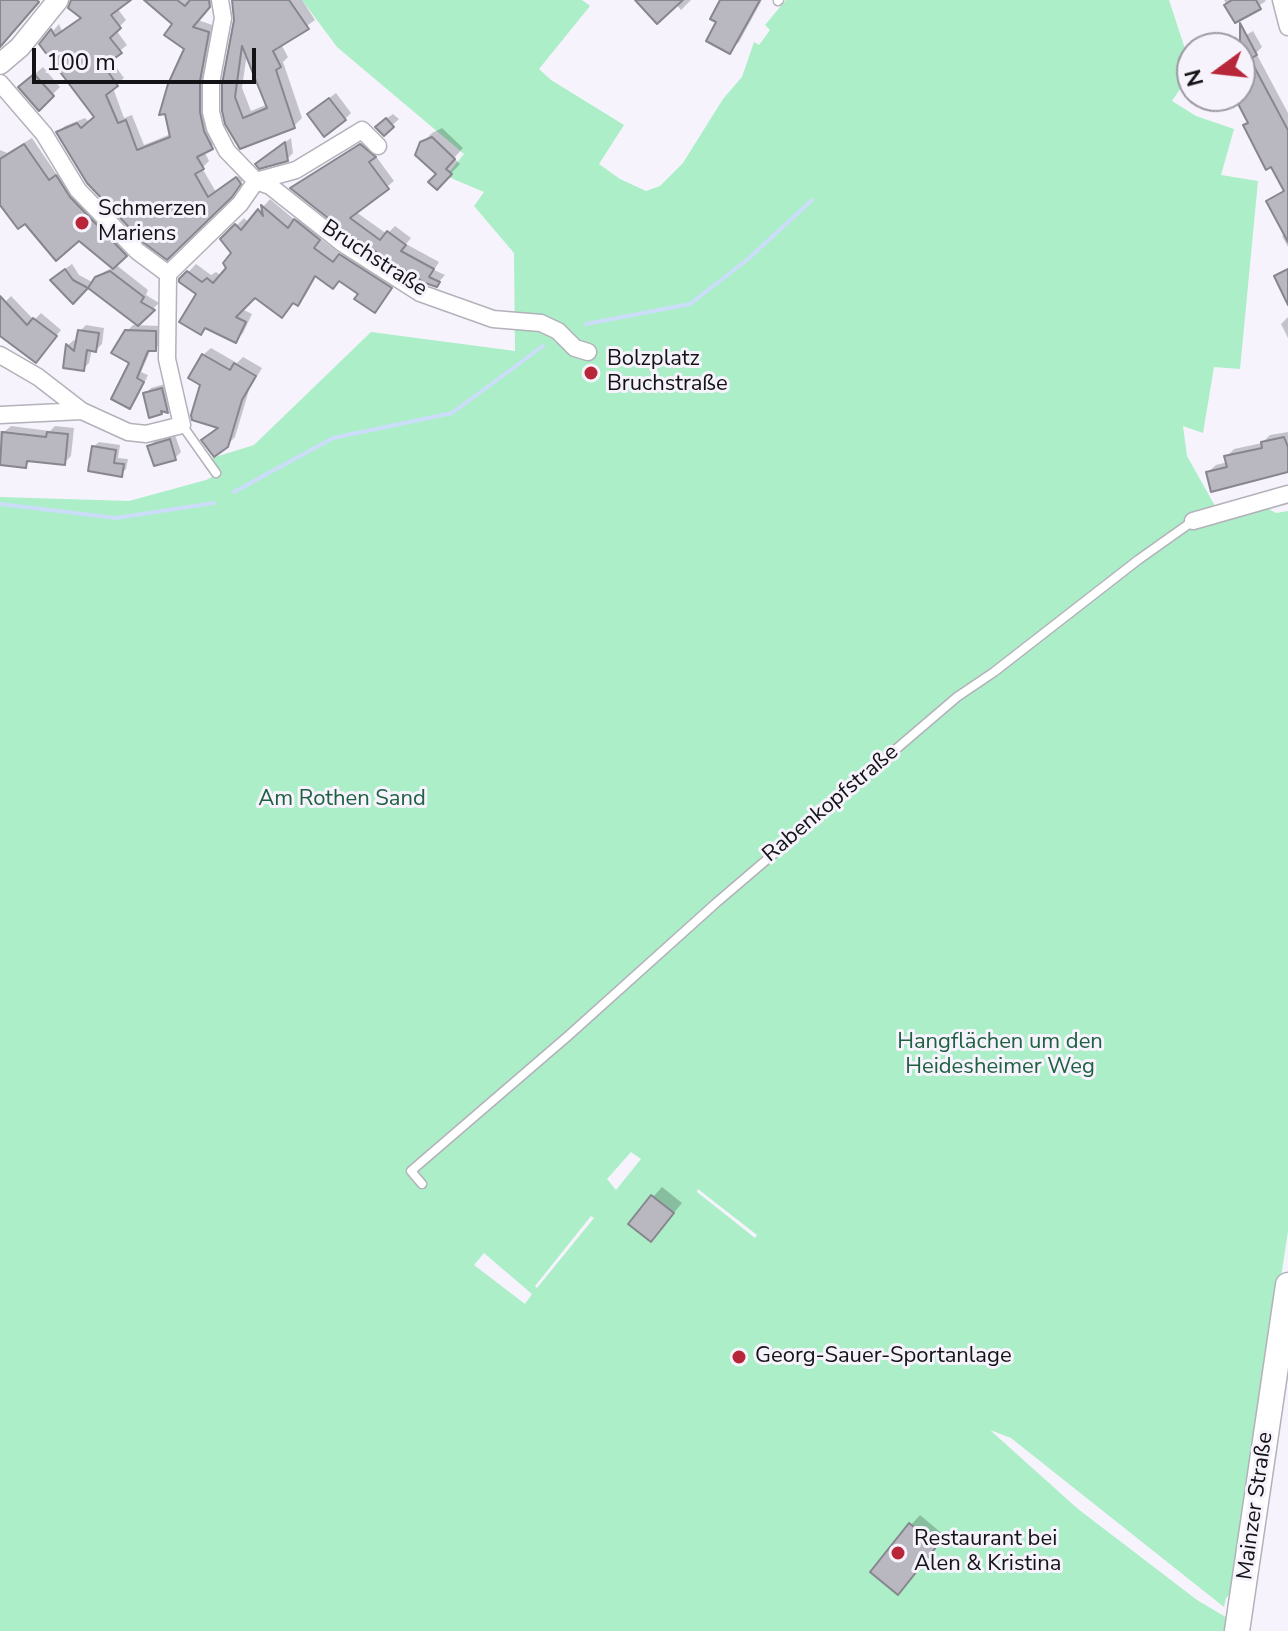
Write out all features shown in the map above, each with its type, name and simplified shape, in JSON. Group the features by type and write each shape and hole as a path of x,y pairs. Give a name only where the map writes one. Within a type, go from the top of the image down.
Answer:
{"main road":[{"name":"Mainzer Straße","path":"1237,1631 1288,1285"}],"street":[{"path":"0,64 20,47 58,0"},
{"name":"Bruchstraße","path":"220,0 223,18 211,83 211,112 227,151 256,181 270,186 342,243 420,293 493,319 541,323 558,331 575,348 588,352"},
{"path":"1281,0 1288,27"},
{"path":"0,83 44,134 78,190 126,241 168,274"},
{"path":"0,355 38,377 82,411 136,434 182,425 167,359 168,274 240,204 256,181 296,170 362,130 378,146"},
{"path":"0,415 82,411"},
{"name":"Rabenkopfstraße","path":"1193,521 1288,494"}],"lane":[{"path":"182,425 216,473"},
{"name":"Rabenkopfstraße","path":"422,1184 411,1171 716,903 957,697 1193,521"}],"green space":[{"path":"302,0 582,0 590,6 539,69 551,80 624,125 599,164 620,179 646,191 660,186 683,163 723,99 742,77 754,42 759,45 770,30 765,25 786,0 1169,0 1179,32 1176,32 1176,95 1172,101 1176,104 1176,112 1190,112 1234,129 1221,175 1258,181 1240,369 1214,367 1203,433 1183,426 1187,456 1215,506 1212,521 1267,508 1276,513 1288,511 1288,1231 1234,1590 1226,1598 1224,1607 1011,1438 990,1430 1078,1509 1197,1600 1229,1619 1230,1631 0,1631 0,497 129,501 206,480 212,477 212,458 254,445 371,332 515,351 514,253 474,206 484,192 446,176 464,154 337,47","holes":["631,1152 641,1159 616,1190 607,1179","698,1189 757,1235 755,1238 697,1192","591,1216 594,1218 537,1288 535,1286","484,1253 532,1294 525,1304 474,1265"]}],"building":[{"path":"0,0 39,2 0,47"},
{"path":"71,0 131,0 111,15 121,28 110,38 122,53 104,66 118,86 106,95 118,123 126,120 137,150 170,137 165,114 159,115 168,84 184,49 164,35 172,24 144,0 177,0 185,6 190,0 209,0 210,7 193,27 209,32 200,81 200,112 204,131 213,149 197,157 204,169 195,174 208,197 236,177 241,184 232,197 167,260 144,243 87,183 56,132 77,123 81,128 94,117 39,44 51,29 55,36 81,18 68,8"},
{"path":"232,0 289,0 309,29 273,51 281,67 276,70 295,128 240,149 225,124 222,111 222,84 234,20","holes":["242,46 267,108 243,118 235,97"]},
{"path":"635,0 683,0 657,24"},
{"path":"720,0 760,0 730,54 706,41 716,22 710,19"},
{"path":"1232,0 1256,0 1261,9 1235,23 1224,5"},
{"path":"1256,70 1288,130 1288,242 1266,201 1284,191 1271,167 1266,170 1243,125 1248,123 1242,112 1256,112"},
{"path":"34,74 54,96 39,111 18,87"},
{"path":"329,98 346,120 324,137 307,114"},
{"path":"386,118 394,127 384,136 375,127"},
{"path":"432,137 455,159 446,169 452,174 437,190 428,182 436,174 415,155 420,142"},
{"path":"285,142 288,161 259,169 255,164"},
{"path":"24,144 49,180 56,175 70,197 127,256 113,269 79,241 56,261 25,224 18,229 0,205 0,159"},
{"path":"360,144 376,157 369,162 389,189 350,218 380,240 387,231 406,245 401,251 434,269 429,277 440,282 437,287 425,283 348,234 290,188"},
{"path":"261,205 288,228 294,219 320,240 314,248 333,262 339,254 392,288 375,313 354,299 358,294 339,281 333,289 315,276 298,306 293,303 282,318 255,298 236,317 246,322 236,343 205,328 201,335 179,322 196,294 179,279 187,271 202,282 207,278 213,283 226,268 223,263 231,253 220,239 235,224 241,230 258,209 263,216"},
{"path":"65,269 73,280 88,288 73,304 50,280"},
{"path":"1288,269 1288,305 1274,276"},
{"path":"110,271 144,297 141,302 155,310 138,326 88,288 95,277"},
{"path":"0,296 27,325 33,318 57,336 36,363 0,336"},
{"path":"78,330 99,333 96,352 87,350 84,371 63,368 66,344 74,351"},
{"path":"125,330 156,331 156,351 148,351 137,378 144,382 130,409 111,399 129,363 111,353"},
{"path":"202,354 230,370 234,363 256,376 242,400 228,447 214,457 201,440 218,428 192,420 191,415 200,385 188,378"},
{"path":"162,388 168,413 161,411 162,414 149,418 143,393"},
{"path":"2,432 46,437 47,432 68,434 65,465 27,461 26,468 0,465"},
{"path":"1284,437 1288,447 1288,472 1211,492 1206,472 1227,467 1224,456 1262,448 1261,442"},
{"path":"170,439 176,460 154,466 147,446"},
{"path":"92,446 116,450 114,463 124,464 122,477 88,471"},
{"path":"651,1195 674,1213 651,1242 628,1224"},
{"path":"909,1523 937,1546 898,1595 870,1572"}],"waterway":[{"path":"586,324 690,304 748,259 812,200"},
{"path":"234,492 333,438 452,413 543,346"},
{"path":"0,504 116,518 214,503"}],"place":[{"name":"Schmerzen Mariens","path":"82,223"},
{"name":"Bolzplatz Bruchstraße","path":"591,373"},
{"name":"Georg-Sauer-Sportanlage","path":"739,1357"},
{"name":"Restaurant bei Alen & Kristina","path":"898,1553"}],"park label":[{"name":"Am Rothen Sand","path":"342,800"},
{"name":"Hangflächen um den Heidesheimer Weg","path":"1000,1056"}]}
